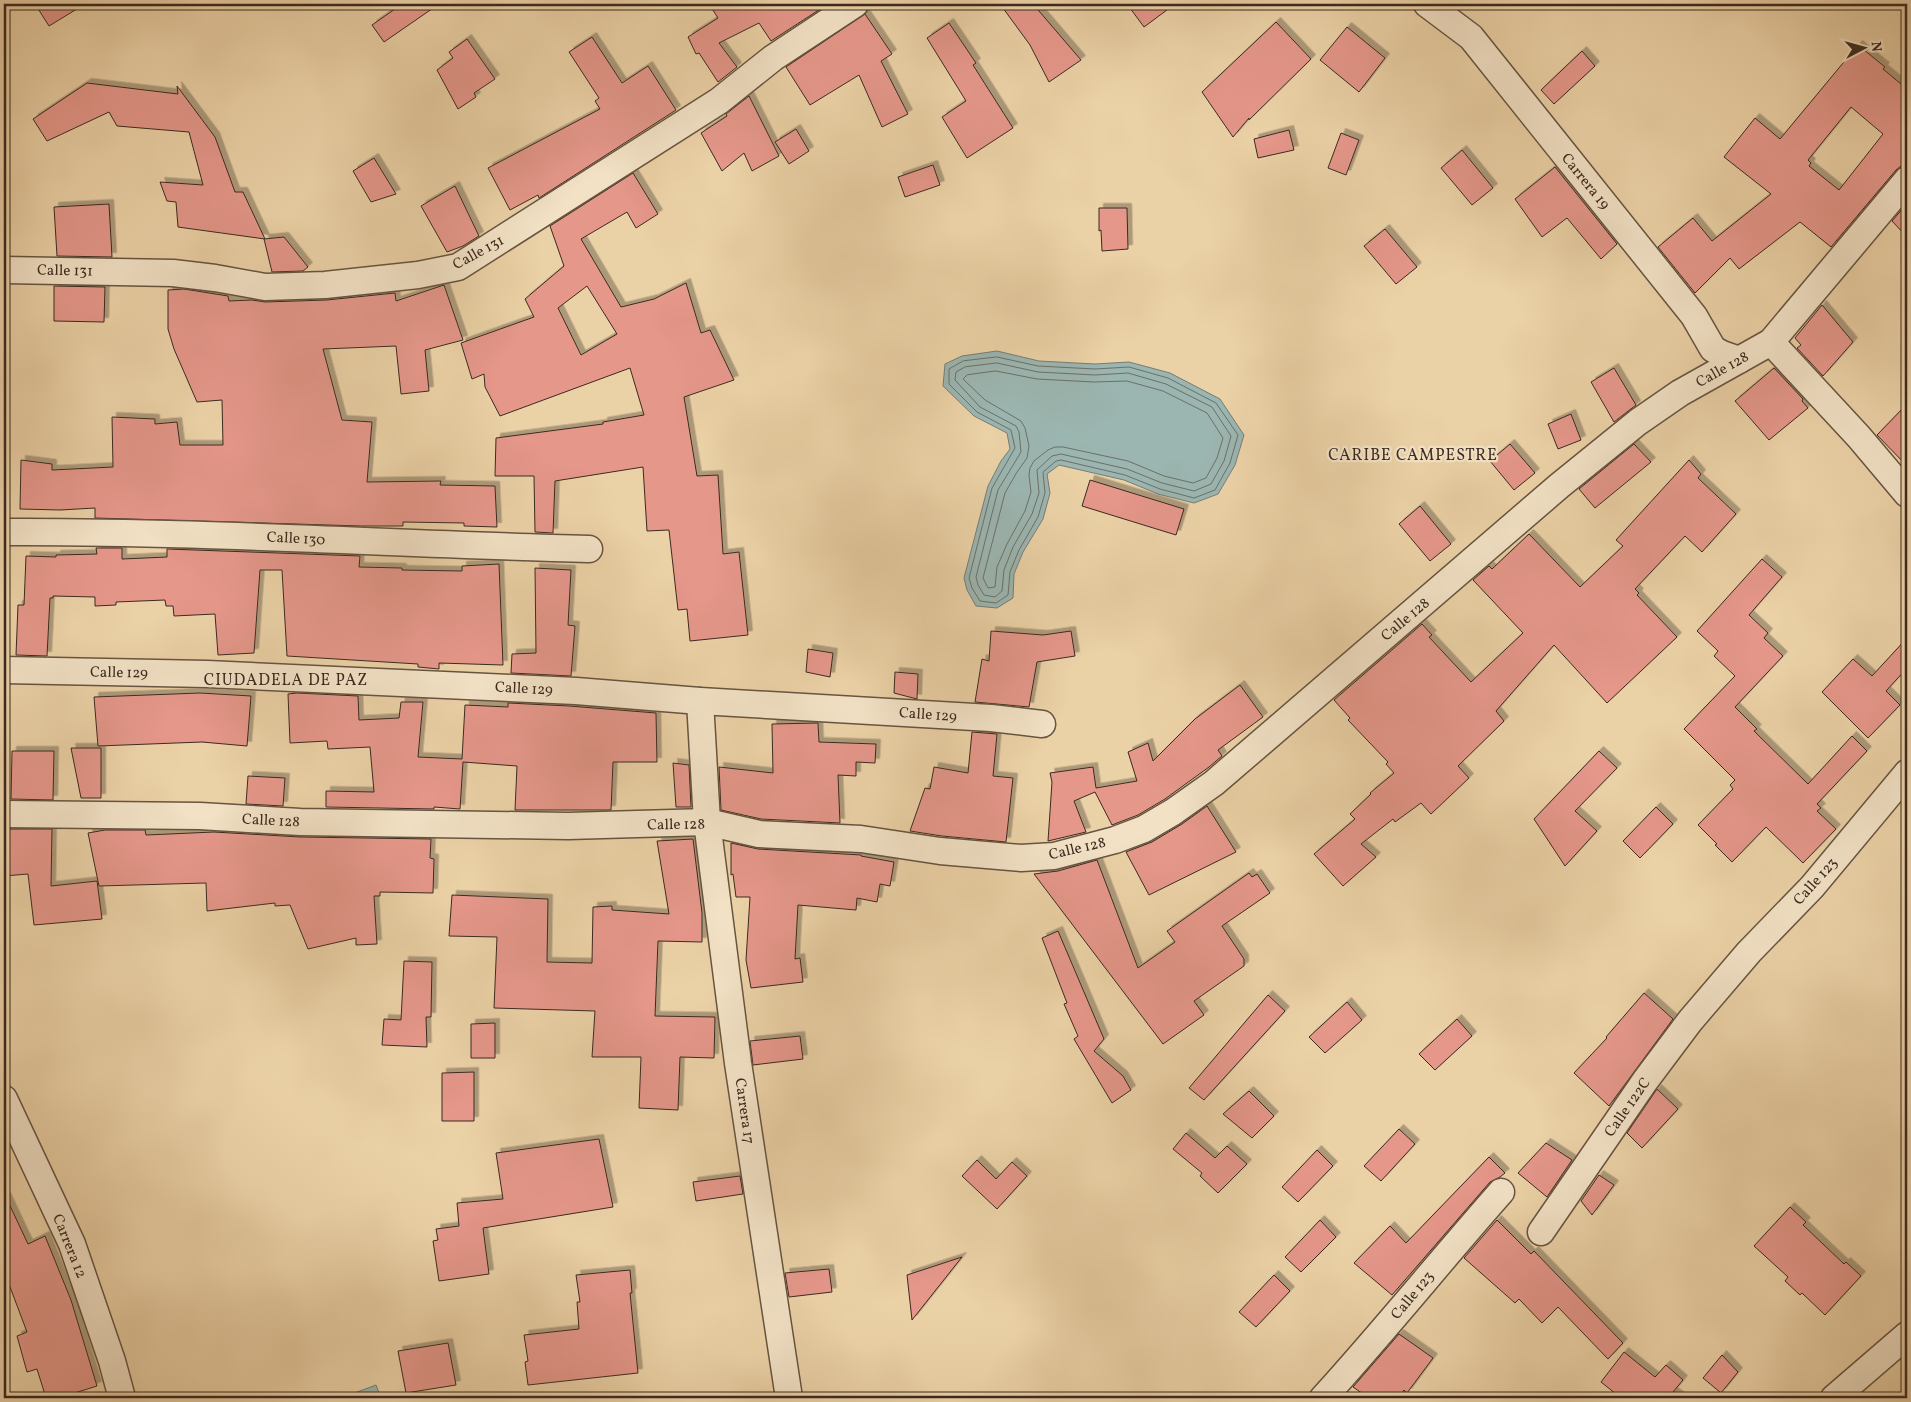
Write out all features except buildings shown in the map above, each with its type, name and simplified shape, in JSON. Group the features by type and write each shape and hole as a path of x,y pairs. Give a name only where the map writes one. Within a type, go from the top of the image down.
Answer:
{"street":[{"name":"Calle 131","path":"4,270 172,273 265,287 325,285 409,276 458,267 719,101 773,58 855,4"},
{"name":"Carrera 19","path":"1427,4 1471,37 1694,316 1713,348 1722,354 1739,360"},
{"name":"Calle 128","path":"4,814 200,816 300,822 568,826 707,822 759,834 861,839 940,851 1021,858 1054,856 1114,840 1144,829 1173,812 1214,783 1559,486 1638,422 1680,393 1771,342 1907,180"},
{"path":"1771,342 1859,437 1907,494"},
{"name":"Calle 130","path":"4,532 212,534 453,546 589,549"},
{"name":"Calle 129","path":"4,670 207,674 576,690 700,701 991,718 1042,724"},
{"name":"Carrera 17","path":"700,701 707,822 738,1063 789,1398"},
{"name":"Calle 123","path":"1720,987 1749,952 1812,887 1907,773"},
{"name":"Calle 122C","path":"1541,1232 1645,1080 1690,1021 1720,987"},
{"name":"Carrera 12","path":"4,1099 72,1244 112,1362 122,1398"},
{"name":"Calle 123","path":"1323,1398 1367,1350 1501,1192"},
{"path":"1834,1398 1907,1335"}],"water":[{"path":"997,351 1039,361 1095,364 1129,362 1170,373 1220,399 1244,435 1235,465 1218,494 1194,503 1158,494 1124,480 1059,465 1047,474 1050,493 1043,519 1023,552 1014,574 1013,598 997,608 976,606 967,590 964,578 988,486 1001,461 1010,449 1007,433 974,416 943,386 945,364 962,356"},
{"path":"376,1385 381,1398 341,1398"}],"district":[{"name":"CARIBE CAMPESTRE","path":"1413,454"},
{"name":"CIUDADELA DE PAZ","path":"286,679"}]}
